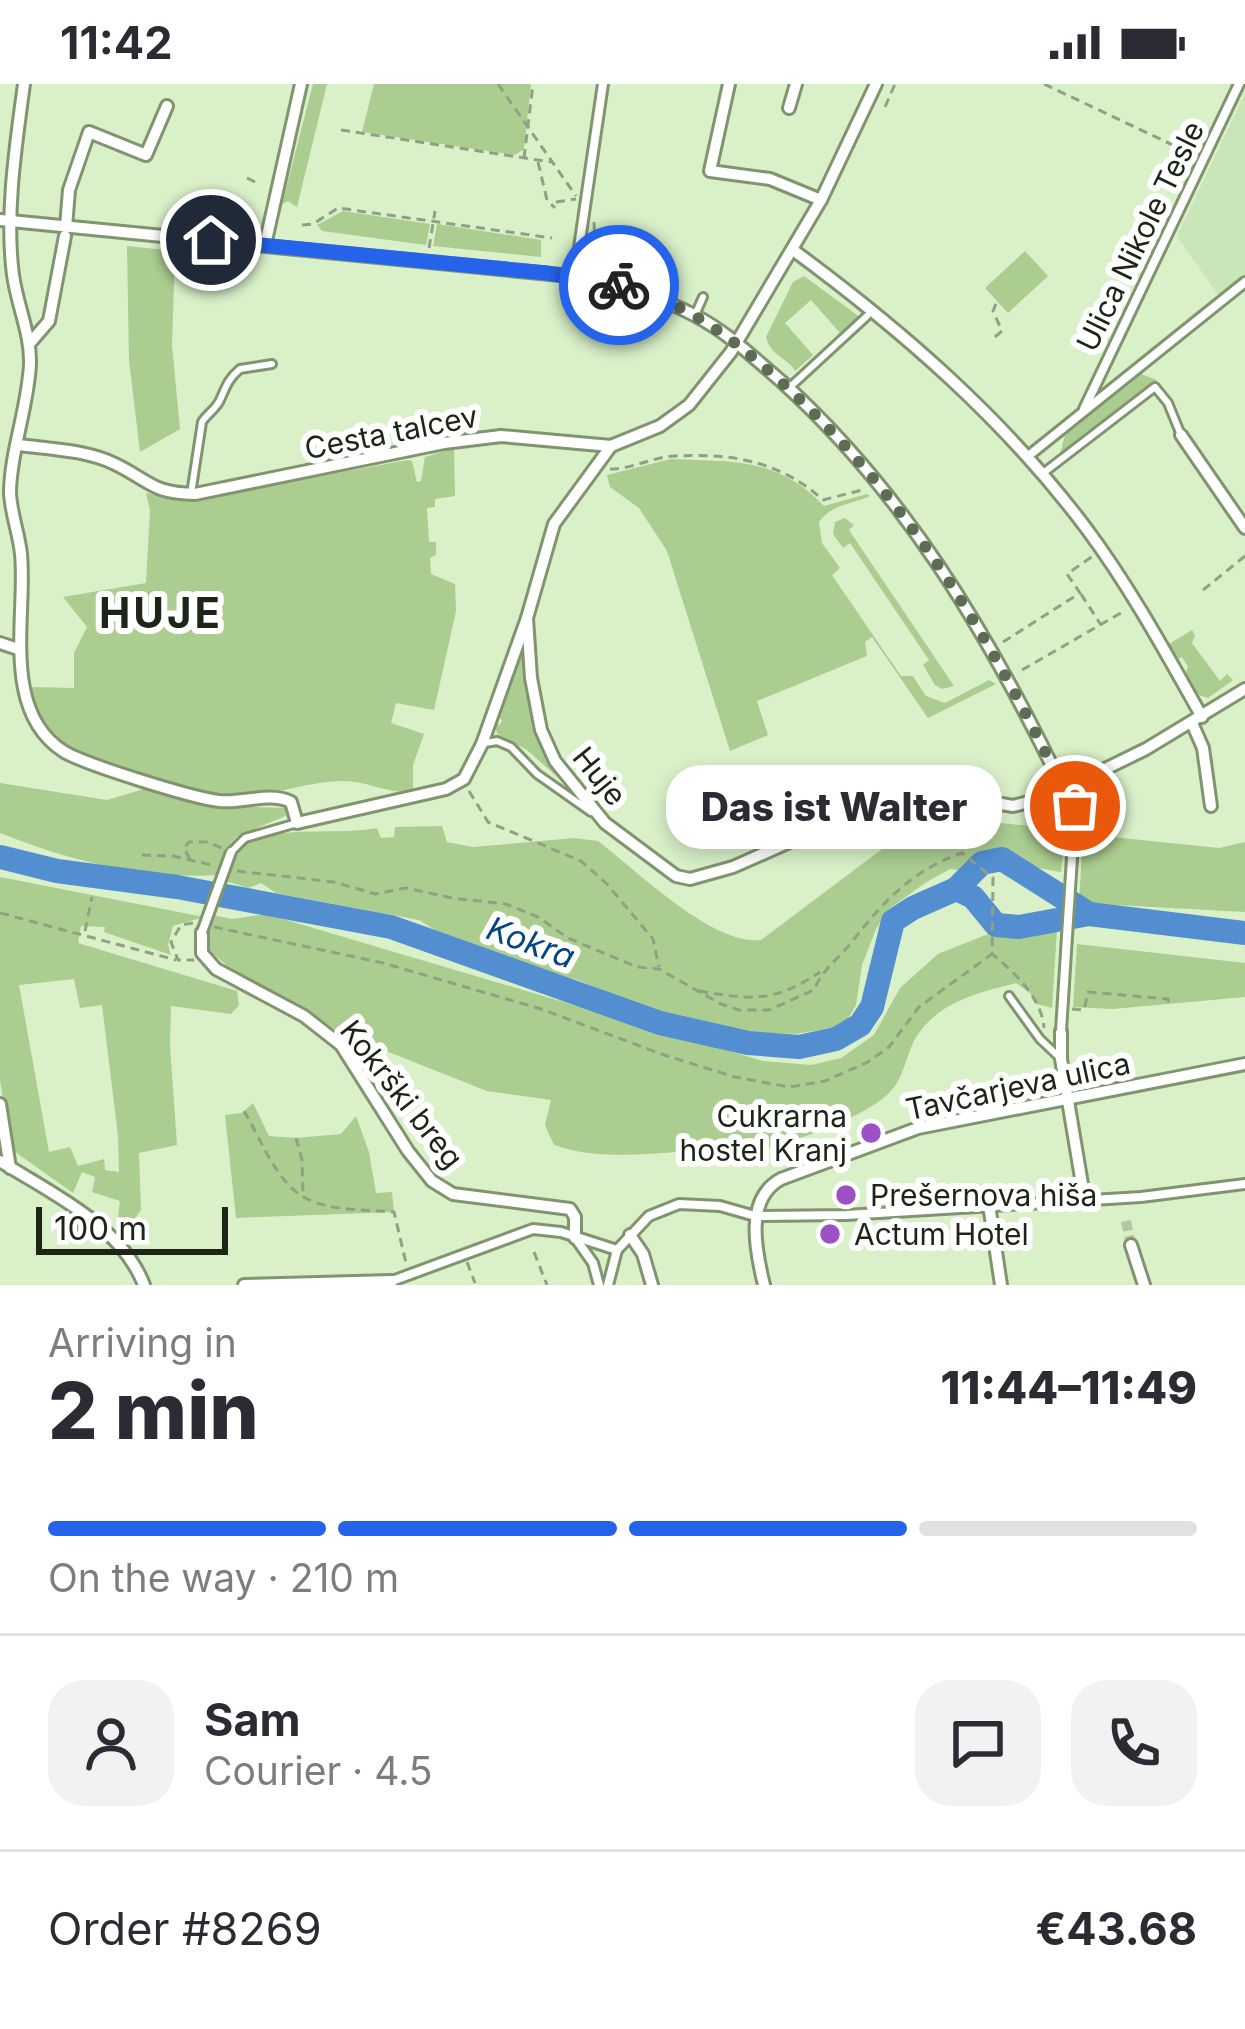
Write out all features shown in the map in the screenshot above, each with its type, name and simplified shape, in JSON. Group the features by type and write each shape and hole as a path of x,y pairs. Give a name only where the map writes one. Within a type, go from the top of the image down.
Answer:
{"street":[{"path":"24,84 6,221 29,343 10,491 21,553 18,649 30,705 49,739 64,752 219,801 280,797 291,802 297,823 446,789 464,779"},
{"path":"265,245 301,84"},
{"path":"577,261 603,84"},
{"path":"729,84 710,170 770,179 820,200"},
{"path":"789,108 796,84"},
{"name":"Cesta talcev","path":"19,445 113,463 154,490 191,494 444,443 501,436 611,446 661,426 689,405 737,342 820,200 876,84"},
{"name":"Ulica Nikole Tesle","path":"1084,409 1240,84"},
{"path":"29,343 50,322 69,190 89,132 146,155 167,106"},
{"path":"6,221 66,232 265,245 581,278 636,290 695,315 737,342 838,434 943,569 1004,669 1057,776 1076,784"},
{"path":"793,250 951,376 1042,474 1111,564 1197,720 1210,806"},
{"path":"1032,453 1245,282"},
{"path":"573,290 582,302 623,307 630,302"},
{"path":"1180,435 1245,528"},
{"name":"Huje","path":"464,779 482,743 527,618 554,524 611,446"},
{"name":"Huje","path":"527,618 531,678 542,730 555,761 605,823 676,876 690,879 733,867 794,840 933,799 956,796 1012,806 1076,784"},
{"path":"0,643 18,649"},
{"path":"1076,784 1197,720 1245,688"},
{"path":"1076,784 1061,1059 1083,1194"},
{"path":"207,961 202,932 231,852"},
{"name":"Kokrški breg","path":"207,961 304,1016 341,1045 432,1181 463,1196 570,1209 575,1238"},
{"name":"Tavčarjeva ulica","path":"755,1216 771,1185 833,1158 951,1120 1245,1064"},
{"path":"0,1104 5,1164 116,1240 136,1265 144,1285"},
{"path":"604,1285 617,1250 649,1216 668,1206 720,1206 755,1216 846,1215 1083,1194 1141,1197 1245,1184"},
{"path":"989,1205 1001,1285"},
{"path":"755,1216 764,1285"},
{"path":"244,1285 392,1281 533,1229 562,1232 617,1250"},
{"path":"630,1235 644,1253 652,1285"},
{"path":"575,1238 604,1285"},
{"path":"1131,1245 1144,1285"}],"lane":[{"path":"695,315 704,297"},
{"path":"789,388 866,316"},
{"path":"191,494 202,422 220,401 231,376 240,369 272,364"},
{"path":"1042,474 1155,387 1168,403 1180,435"},
{"path":"482,743 496,741 511,747 537,774 605,823"},
{"path":"231,852 245,838 297,823"},
{"path":"1009,996 1061,1059"}],"path":[{"path":"498,84 551,161 583,202 593,207 596,268"},
{"path":"524,158 533,84"},
{"path":"885,106 895,84"},
{"path":"1044,84 1203,160"},
{"path":"341,130 551,161"},
{"path":"538,160 547,200 556,205 583,202"},
{"path":"247,178 259,184"},
{"path":"374,213 375,202"},
{"path":"302,225 313,224 338,208 551,238"},
{"path":"429,248 435,211"},
{"path":"494,230 495,220"},
{"path":"995,337 1002,331 994,310 997,301"},
{"path":"596,468 628,468 675,456 751,461 792,474 823,500 866,489"},
{"path":"1093,556 1067,574 1101,625"},
{"path":"1203,590 1245,556"},
{"path":"1001,643 1080,593"},
{"path":"1022,670 1128,609"},
{"path":"464,779 488,822 581,861 607,884 653,939 659,968"},
{"path":"190,860 184,848 189,842 208,842 231,852"},
{"path":"697,990 761,999 798,987 838,958 883,903 941,860 962,853 993,878 992,953 1019,979 1043,1014 1045,1042"},
{"path":"142,855 221,867"},
{"path":"234,870 334,882 375,894 406,888 506,904 538,916 568,938 637,967 659,968 739,1010 769,1010 814,990 822,971"},
{"path":"85,934 92,897"},
{"path":"0,913 178,960 207,961"},
{"path":"178,960 171,942 173,932 189,923 329,949 541,1010 735,1077 789,1087 825,1082 868,1063 889,1047 920,1006 992,953"},
{"path":"1084,1010 1088,992 1168,999 1169,1006"},
{"path":"244,1111 272,1159 303,1197 339,1207 394,1212 409,1277"},
{"path":"296,1138 303,1197"},
{"path":"534,1252 547,1285"},
{"path":"467,1263 475,1283"}],"shaded area":[{"path":"313,84 327,84 297,207 288,201 282,204"},
{"path":"374,84 531,84 524,149 515,155 362,132"},
{"path":"1245,93 1245,275 1219,296 1177,236"},
{"path":"343,211 430,224 426,245 322,231 317,225"},
{"path":"437,224 541,240 541,257 433,246"},
{"path":"127,246 175,251 172,346 180,429 140,452 129,360"},
{"path":"1025,251 1048,276 1008,313 985,288"},
{"path":"804,276 861,318 842,335 811,300 785,323 813,355 795,371 766,337 793,282"},
{"path":"1141,374 1157,380 1059,458 1065,435"},
{"path":"454,448 455,496 435,499 435,507 427,508 429,542 436,542 431,574 455,584 456,611 434,710 396,703 391,723 424,734 413,765 413,792 340,781 224,796 92,760 60,744 50,732 28,687 74,688 74,653 87,627 63,597 146,583 150,511 146,493 195,499 408,460 417,482 425,457"},
{"path":"671,459 735,462 772,470 824,506 870,496 836,508 819,522 822,543 840,568 832,575 901,676 913,676 926,696 945,703 989,680 996,684 928,718 872,637 865,642 867,656 757,701 768,735 730,751 667,551 639,508 610,487 607,475"},
{"path":"845,518 854,525 849,530 954,686 942,689 935,685 923,665 929,660 850,543 843,548 833,534 835,522"},
{"path":"1192,630 1192,643 1220,681 1227,674 1233,680 1208,698 1199,695 1185,674 1188,667 1169,644"},
{"path":"524,642 538,732 590,806 527,750 497,734 495,723 500,725 502,720 498,717"},
{"path":"0,783 107,800 144,789 223,806 289,808 290,814 238,836 230,844 220,875 163,874 81,860 0,833"},
{"path":"946,818 1065,829 1061,872 1004,862 968,871 950,869 925,883 889,909 876,929 848,1019 837,1027 796,1034 722,1031 670,1018 575,979 495,959 419,920 276,893 261,883 248,888 226,881 242,844 276,834 377,828 381,838 394,837 395,827 442,826 447,842 473,847 574,838 598,841 698,919 742,939 761,940 902,834 927,821"},
{"path":"1083,834 1219,848 1245,842 1245,912 1079,903"},
{"path":"0,877 204,917 173,926 168,945 171,955 104,932 105,927 81,926 78,943 237,991 239,1005 231,1014 171,1006 177,1145 139,1153 141,1210 133,1221 118,1217 120,1201 92,1192 95,1177 82,1172 73,1193 11,1149 0,1080","holes":["74,979 80,1008 102,1005 119,1172 105,1170 104,1159 78,1166 70,1147 49,1152 19,985"]},
{"path":"266,914 763,1061 811,1065 841,1058 874,1035 900,988 938,954 1006,927 1057,930 1052,1008 1037,1004 1016,983 959,1001 924,1026 887,1095 837,1124 792,1141 729,1155 587,1153 554,1145 545,1125 551,1100 487,1091 338,1032 236,972 206,946 213,915 232,919"},
{"path":"1077,944 1245,963 1245,997 1113,1009 1073,1007"},
{"path":"253,1103 269,1136 341,1134 356,1116 376,1193 392,1192 394,1212 236,1218 225,1115 242,1113"}],"waterway":[{"name":"Kokra","path":"0,857 57,871 177,887 391,927 660,1023 748,1043 799,1047 836,1039 860,1025 872,1007 893,921 956,889 973,897 996,925 1019,927 1089,914 1245,933"},
{"name":"Kokra","path":"956,889 982,863 1002,859 1089,914"}],"tunnel":[{"path":"1126,1221 1131,1245"}],"way so far":[{"path":"619,285 695,315 737,342 838,434 943,569 1004,669 1057,776 1076,784 1075,806"}],"place":[{"name":"Das ist Walter","path":"1075,806"},
{"name":"Cukrarna hostel Kranj","path":"871,1133"},
{"name":"Prešernova hiša","path":"846,1195"},
{"name":"Actum Hotel","path":"830,1234"}],"district":[{"name":"HUJE","path":"161,612"}],"route":[{"path":"211,240 547,273 619,285"}]}
